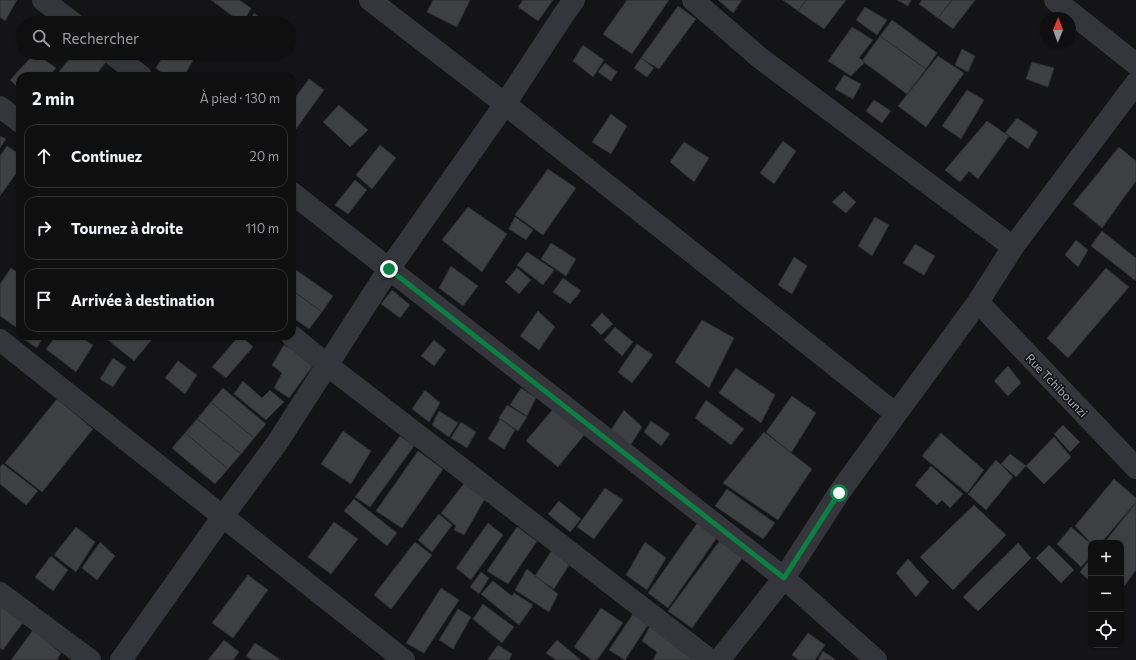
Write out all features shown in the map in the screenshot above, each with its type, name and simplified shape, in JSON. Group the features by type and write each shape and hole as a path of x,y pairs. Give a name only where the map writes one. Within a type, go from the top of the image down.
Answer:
{"street":[{"path":"43,0 64,16"},
{"path":"370,0 505,104 896,414"},
{"path":"121,660 223,516 277,443 389,269 505,104 574,0"},
{"path":"693,0 760,58 1014,247"},
{"path":"1055,0 1136,64"},
{"path":"120,60 136,72"},
{"path":"719,660 784,578 839,493 978,302 1014,247 1136,83"},
{"path":"0,107 16,119"},
{"path":"296,196 784,578 876,660"},
{"name":"Rue Tchibounzi","path":"978,302 1136,468"},
{"path":"296,339 327,365 710,660"},
{"path":"0,340 404,660"},
{"path":"0,593 90,660"}],"building":[{"path":"0,0 17,0 5,21 0,17"},
{"path":"211,0 239,0 251,8 247,16 233,16"},
{"path":"433,0 470,0 457,27 427,12"},
{"path":"523,0 553,0 538,21 518,7"},
{"path":"627,0 669,0 632,54 603,34"},
{"path":"718,0 742,0 733,13"},
{"path":"783,0 806,0 798,11"},
{"path":"806,0 846,0 824,29 798,11"},
{"path":"897,0 911,0 908,6"},
{"path":"922,0 952,0 938,18 919,4"},
{"path":"952,0 975,0 953,29 938,18"},
{"path":"678,6 696,19 659,69 641,58"},
{"path":"865,7 887,20 877,35 856,20"},
{"path":"892,20 937,53 926,69 880,36"},
{"path":"852,27 873,40 859,58 865,62 851,76 828,61"},
{"path":"880,36 926,69 907,94 862,61"},
{"path":"583,45 604,60 593,77 573,61"},
{"path":"962,49 975,56 968,72 955,65"},
{"path":"938,56 964,73 926,127 898,106"},
{"path":"641,58 654,68 647,77 634,68"},
{"path":"29,60 45,60 56,68 52,72 17,72"},
{"path":"68,60 104,60 106,62 98,72 59,72"},
{"path":"161,60 193,60 186,72 161,72 156,68"},
{"path":"1032,62 1054,68 1048,87 1026,79"},
{"path":"605,63 617,72 611,81 598,72"},
{"path":"16,74 16,86 10,80"},
{"path":"844,75 861,84 853,99 835,89"},
{"path":"309,79 324,90 296,129 296,97"},
{"path":"967,90 984,100 961,139 942,126"},
{"path":"874,100 891,111 882,123 866,111"},
{"path":"339,105 368,130 350,147 323,122"},
{"path":"611,114 627,126 611,154 592,142"},
{"path":"1017,118 1038,132 1028,149 1005,133"},
{"path":"987,121 1009,136 978,179 969,171 960,182 945,170"},
{"path":"0,136 6,139 0,148"},
{"path":"783,141 796,151 774,184 760,173"},
{"path":"684,142 709,158 694,182 670,162"},
{"path":"380,145 396,158 372,189 356,175"},
{"path":"7,146 16,152 16,174 0,196 0,156"},
{"path":"1119,147 1136,161 1136,181 1102,228 1073,204"},
{"path":"548,169 576,188 543,235 515,215"},
{"path":"355,180 367,190 348,214 335,205"},
{"path":"844,191 856,202 846,213 832,202"},
{"path":"468,207 507,234 482,272 442,240"},
{"path":"515,217 533,230 526,240 509,229"},
{"path":"875,217 889,225 872,256 858,246"},
{"path":"1102,231 1136,258 1136,281 1091,246"},
{"path":"1076,240 1088,250 1078,267 1065,255"},
{"path":"551,243 576,259 566,276 541,259"},
{"path":"915,244 935,256 924,275 903,263"},
{"path":"527,252 554,270 543,285 517,265"},
{"path":"794,257 807,266 792,294 778,285"},
{"path":"451,266 478,286 463,306 439,288"},
{"path":"11,268 16,271 16,327 0,316 0,284"},
{"path":"517,268 531,280 519,294 505,282"},
{"path":"1106,268 1129,287 1068,358 1047,338"},
{"path":"296,270 333,296 322,312 296,293"},
{"path":"563,278 581,291 570,304 553,292"},
{"path":"392,290 410,305 400,318 381,304"},
{"path":"296,293 322,312 309,329 296,320"},
{"path":"538,311 555,327 539,350 520,336"},
{"path":"602,313 613,324 601,335 591,325"},
{"path":"702,320 734,338 709,388 675,362"},
{"path":"615,327 633,342 622,356 604,340"},
{"path":"25,340 41,340 37,348"},
{"path":"53,340 85,340 93,345 76,372 46,349"},
{"path":"108,340 151,340 134,361"},
{"path":"236,340 245,340 253,347 226,378 212,367"},
{"path":"434,340 446,350 434,366 421,356"},
{"path":"637,344 653,355 632,383 618,372"},
{"path":"284,345 315,363 289,398 274,388 282,373 272,365"},
{"path":"113,358 126,367 113,387 100,379"},
{"path":"178,361 197,375 185,394 165,378"},
{"path":"1008,366 1021,383 1008,396 994,381"},
{"path":"736,368 775,395 761,423 719,393"},
{"path":"243,381 262,398 270,390 284,402 266,420 234,394"},
{"path":"223,388 266,424 254,438 211,402"},
{"path":"521,388 536,398 527,416 510,405"},
{"path":"425,390 440,403 429,422 412,409"},
{"path":"792,396 816,413 791,453 766,432"},
{"path":"57,399 93,429 42,492 5,463"},
{"path":"706,400 744,429 731,445 695,418"},
{"path":"211,402 254,438 241,454 197,419"},
{"path":"507,405 527,417 518,431 499,418"},
{"path":"554,408 585,434 558,467 526,441"},
{"path":"624,410 642,427 630,446 611,430"},
{"path":"439,411 458,423 449,437 432,425"},
{"path":"197,419 241,454 228,469 185,433"},
{"path":"500,419 515,430 504,449 488,439"},
{"path":"651,421 670,434 661,446 644,432"},
{"path":"461,422 476,432 467,448 451,438"},
{"path":"1063,425 1080,442 1070,452 1054,434"},
{"path":"343,431 371,451 351,484 321,464"},
{"path":"764,432 812,469 778,520 723,483"},
{"path":"185,433 228,469 215,484 172,448"},
{"path":"941,433 984,470 967,493 922,456"},
{"path":"400,436 414,446 370,507 355,497"},
{"path":"1054,437 1071,457 1044,484 1026,466"},
{"path":"418,451 443,469 402,528 376,511"},
{"path":"1010,454 1026,466 1016,477 1001,464"},
{"path":"996,460 1013,477 986,510 968,494"},
{"path":"3,464 38,491 26,505 0,484 0,467"},
{"path":"931,466 963,494 950,508 942,500 937,505 915,485"},
{"path":"1114,479 1136,498 1136,502 1104,540 1088,540 1075,526"},
{"path":"466,481 486,497 464,535 454,530 456,526 441,513"},
{"path":"605,488 623,500 594,539 577,527"},
{"path":"727,489 775,523 763,539 715,506"},
{"path":"354,499 397,533 387,546 344,511"},
{"path":"559,501 581,519 570,532 548,514"},
{"path":"1136,503 1136,570 1124,586 1124,540 1106,540"},
{"path":"974,505 1006,535 953,590 920,557"},
{"path":"439,514 452,525 432,552 418,540"},
{"path":"334,522 358,539 331,574 308,557"},
{"path":"698,522 718,536 668,608 648,593"},
{"path":"488,523 503,535 471,580 456,568"},
{"path":"76,527 95,542 76,572 54,555"},
{"path":"517,527 537,541 508,584 487,571"},
{"path":"1071,527 1088,541 1088,559 1081,567 1057,544"},
{"path":"721,539 744,556 692,628 668,611"},
{"path":"100,542 115,556 97,580 82,568"},
{"path":"415,542 432,555 391,609 374,595"},
{"path":"645,542 666,558 647,590 626,575"},
{"path":"1018,543 1031,558 978,611 963,597"},
{"path":"1049,545 1074,570 1061,583 1036,558"},
{"path":"552,550 569,565 554,589 535,576"},
{"path":"51,556 68,570 53,591 35,577"},
{"path":"908,559 929,582 916,597 896,573"},
{"path":"1088,562 1088,579 1080,572"},
{"path":"527,569 558,594 549,612 515,590"},
{"path":"481,572 489,578 479,594 470,587"},
{"path":"248,575 268,590 233,638 212,623"},
{"path":"493,581 512,596 514,593 533,605 519,625 481,594"},
{"path":"441,588 459,600 424,653 406,643"},
{"path":"0,603 24,621 3,650 0,648"},
{"path":"483,604 514,627 502,643 473,619"},
{"path":"601,608 623,623 597,660 592,660 574,647"},
{"path":"458,609 471,617 453,649 439,640"},
{"path":"633,614 648,625 625,660 609,650"},
{"path":"650,626 697,651 691,660 653,660 657,652 642,641"},
{"path":"33,630 61,653 57,660 11,660"},
{"path":"808,633 825,645 815,660 799,660 792,655"},
{"path":"224,640 239,652 233,660 208,660"},
{"path":"557,640 581,660 556,660 546,653"},
{"path":"255,643 281,660 252,660 246,656"},
{"path":"498,645 512,654 509,660 487,660"},
{"path":"823,651 836,660 818,660"}],"route":[{"path":"389,269 784,578 839,493"}]}
